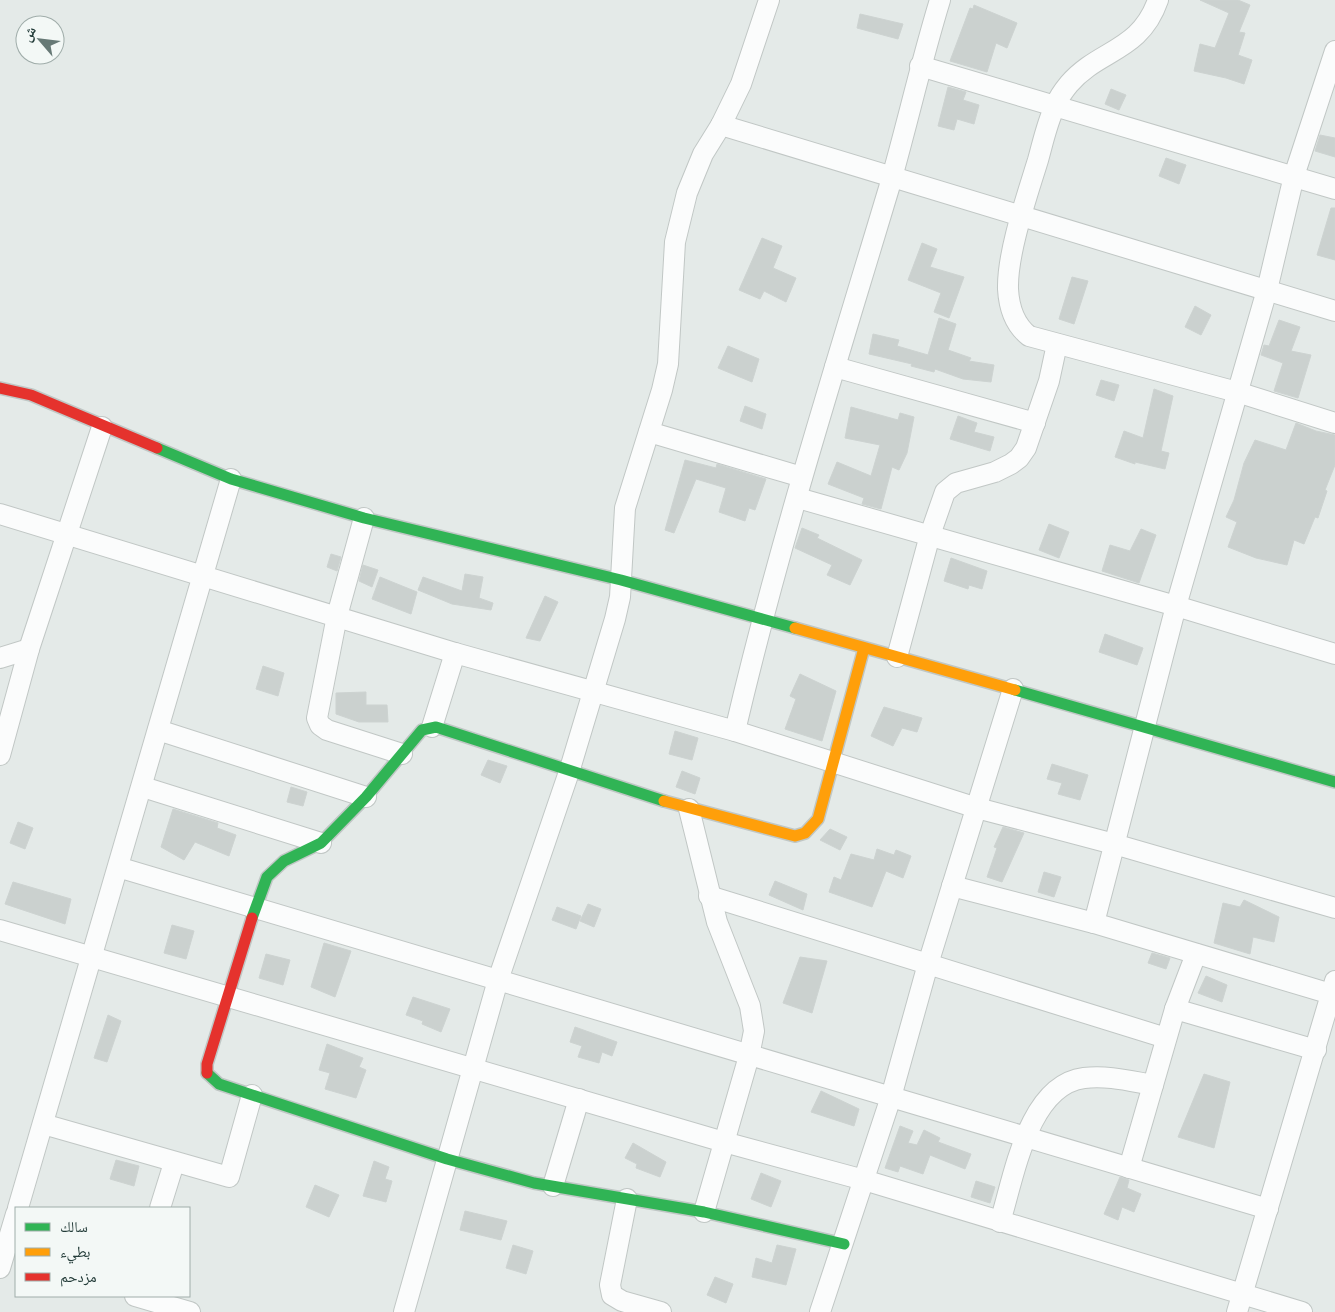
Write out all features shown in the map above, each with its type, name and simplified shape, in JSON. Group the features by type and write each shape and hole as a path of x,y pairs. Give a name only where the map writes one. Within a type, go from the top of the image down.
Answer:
{"street":[{"path":"404,1312 431,1223 472,1067 498,980 570,772 617,612 621,580 625,508 662,390 671,343 675,242 687,194 703,154 721,125 741,84 769,0"},
{"path":"735,730 761,620 892,178 920,66 940,0"},
{"path":"1158,0 1144,27 1125,45 1082,72 1055,104 1021,217 1008,289 1012,311 1020,328 1029,336 1237,392 1335,423"},
{"path":"1094,923 1176,606 1267,290 1294,176 1335,51"},
{"path":"920,66 1055,104 1335,189"},
{"path":"721,125 1021,217 1335,310"},
{"path":"898,657 930,535 945,492 956,483 995,472 1011,464 1026,448 1049,381 1058,344"},
{"path":"835,367 1035,423"},
{"path":"0,388 30,395 102,427 231,479 364,518 621,580 1013,689 1335,782"},
{"path":"0,755 29,649 102,427"},
{"path":"650,432 802,477"},
{"path":"18,1207 92,956 121,868 158,730 231,479"},
{"path":"798,498 1176,606 1335,654"},
{"path":"0,514 455,652 735,730 977,808 1114,844 1335,908"},
{"path":"364,518 337,616 318,712 320,725 327,730 402,754"},
{"path":"844,1244 704,1212 553,1186 447,1158 219,1084 207,1073 209,1054 255,907 267,877 284,861 322,843 366,797 422,730 432,727 689,808 795,836 805,833 818,819 864,648"},
{"path":"0,658 29,649"},
{"path":"432,727 455,652"},
{"path":"820,1312 891,1097 928,964 1013,689"},
{"path":"158,730 366,797"},
{"path":"143,787 322,843"},
{"path":"689,808 709,896 717,922 750,1006 754,1031 749,1056 704,1212"},
{"path":"121,868 1268,1209"},
{"path":"952,886 1094,923 1196,954 1333,988 1240,1303"},
{"path":"709,896 1166,1038"},
{"path":"0,930 724,1142 864,1180 1000,1222 1240,1303 1302,1312"},
{"path":"1129,1168 1175,1009 1196,954"},
{"path":"1175,1009 1316,1050"},
{"path":"1000,1222 1026,1137 1043,1102 1053,1092 1082,1078 1103,1077 1153,1085"},
{"path":"43,1124 174,1163 229,1177 252,1095"},
{"path":"553,1186 579,1099"},
{"path":"160,1207 174,1163"},
{"path":"627,1199 610,1285 612,1295 622,1301 661,1312"},
{"path":"6,1262 15,1219"},
{"path":"130,1312 135,1297"},
{"path":"138,1297 190,1312"}],"building":[{"path":"1200,0 1238,0 1250,5 1239,32 1245,33 1238,55 1252,60 1244,84 1194,71 1200,44 1215,48 1229,13"},
{"path":"974,5 1017,23 1007,48 996,43 987,72 950,61 970,8 973,9"},
{"path":"860,14 903,24 898,39 857,28"},
{"path":"948,87 966,92 963,100 979,105 974,124 957,119 954,130 938,126"},
{"path":"1111,89 1126,95 1119,110 1105,104"},
{"path":"1320,135 1335,138 1335,157 1315,151"},
{"path":"1166,158 1186,165 1179,184 1159,176"},
{"path":"1331,208 1335,208 1335,260 1317,255"},
{"path":"762,238 782,246 773,268 796,278 786,302 764,291 760,299 739,290"},
{"path":"922,243 937,249 930,267 964,277 949,318 934,312 941,293 908,280"},
{"path":"1072,277 1088,281 1074,324 1059,319"},
{"path":"1195,306 1211,315 1201,335 1185,327"},
{"path":"939,318 956,324 948,350 971,358 969,361 994,365 991,382 963,379 935,369 934,372 911,366 912,364 869,354 873,334 899,340 897,346 928,355"},
{"path":"1279,320 1300,327 1291,351 1311,355 1298,398 1274,391 1283,363 1261,355 1264,345 1269,346"},
{"path":"728,346 759,359 752,382 718,368"},
{"path":"1101,380 1119,385 1114,401 1096,395"},
{"path":"1154,389 1173,396 1161,451 1169,453 1165,469 1135,462 1135,464 1115,457 1124,431 1143,438"},
{"path":"745,406 766,414 762,429 740,421"},
{"path":"851,407 898,420 900,413 914,417 907,453 899,470 892,467 881,509 862,504 864,498 828,484 837,462 871,476 880,445 845,438"},
{"path":"958,416 977,423 974,432 994,437 990,451 950,439"},
{"path":"1296,423 1316,431 1335,435 1335,465 1325,490 1327,491 1318,518 1315,517 1304,544 1294,540 1287,565 1256,558 1228,547 1237,522 1226,517 1234,500 1244,463 1255,440 1286,450"},
{"path":"685,460 716,468 717,464 766,479 755,510 749,508 745,521 719,512 726,488 696,479 674,533 665,530"},
{"path":"1049,524 1069,532 1059,558 1039,550"},
{"path":"802,528 819,535 817,538 862,560 850,585 827,575 832,565 795,548"},
{"path":"1141,529 1156,535 1139,583 1102,571 1110,545 1130,551"},
{"path":"331,554 341,557 337,571 327,567"},
{"path":"951,558 987,571 982,589 969,585 968,589 944,581"},
{"path":"363,565 378,570 372,587 359,581"},
{"path":"465,574 483,577 479,598 493,603 491,610 452,604 418,590 423,577 462,591"},
{"path":"380,577 417,592 411,614 372,599"},
{"path":"545,596 558,602 540,641 526,638"},
{"path":"1105,634 1143,648 1137,665 1099,652"},
{"path":"263,666 284,673 278,696 256,689"},
{"path":"800,674 836,691 822,741 785,729 796,699 790,696"},
{"path":"366,692 366,705 387,705 388,722 359,722 336,714 336,693"},
{"path":"884,707 922,718 917,732 902,728 893,746 871,736"},
{"path":"675,731 698,738 692,760 669,754"},
{"path":"488,760 507,766 500,783 481,775"},
{"path":"1052,764 1088,775 1080,800 1058,794 1062,783 1047,779"},
{"path":"682,771 700,778 695,794 676,787"},
{"path":"291,787 307,792 303,806 287,802"},
{"path":"173,809 218,823 217,828 236,835 229,856 195,842 184,860 161,847"},
{"path":"18,822 33,828 25,849 10,843"},
{"path":"1003,827 1024,833 1002,882 987,877 997,848 994,847"},
{"path":"830,829 847,837 840,850 820,840"},
{"path":"877,849 894,855 896,850 911,856 903,878 886,871 872,907 829,892 834,877 841,880 851,854 874,860"},
{"path":"1044,872 1061,877 1054,897 1038,892"},
{"path":"775,881 807,894 803,910 769,895"},
{"path":"13,882 71,899 65,924 5,904"},
{"path":"1244,900 1279,917 1274,942 1253,937 1250,954 1214,943 1223,903 1240,907"},
{"path":"588,904 601,909 594,927 580,921"},
{"path":"557,907 581,916 576,929 552,920"},
{"path":"172,925 194,931 186,959 164,953"},
{"path":"324,943 351,951 335,997 311,987"},
{"path":"1152,953 1170,958 1166,969 1148,963"},
{"path":"266,954 290,960 283,985 259,978"},
{"path":"800,957 827,961 812,1013 783,1003"},
{"path":"1206,976 1227,985 1222,1002 1198,993"},
{"path":"413,997 450,1009 441,1032 422,1024 423,1021 406,1015"},
{"path":"108,1015 121,1021 107,1062 94,1058"},
{"path":"575,1027 617,1042 612,1056 602,1052 599,1063 578,1057 582,1046 570,1042"},
{"path":"327,1044 363,1058 359,1067 366,1070 356,1098 325,1089 330,1073 319,1070"},
{"path":"1204,1074 1230,1082 1214,1148 1178,1137"},
{"path":"821,1091 859,1109 854,1126 811,1112"},
{"path":"900,1126 913,1131 908,1143 917,1145 924,1130 940,1138 938,1142 971,1154 965,1169 930,1155 923,1174 900,1166 898,1172 885,1168"},
{"path":"633,1143 666,1162 660,1177 636,1168 637,1164 625,1158"},
{"path":"116,1160 139,1166 134,1186 110,1179"},
{"path":"374,1161 389,1167 385,1179 392,1181 386,1202 363,1196"},
{"path":"761,1173 781,1181 771,1207 751,1199"},
{"path":"1120,1177 1129,1180 1127,1188 1141,1194 1134,1212 1122,1207 1118,1220 1104,1214"},
{"path":"976,1181 995,1187 990,1203 971,1197"},
{"path":"315,1185 339,1195 329,1217 306,1207"},
{"path":"465,1211 507,1221 501,1240 460,1230"},
{"path":"513,1245 533,1251 526,1274 506,1268"},
{"path":"777,1245 796,1249 786,1285 752,1277 756,1258 772,1263"},
{"path":"715,1277 733,1284 726,1303 707,1295"}],"traffic: fast":[{"path":"157,448 231,479 364,518 621,580 795,628"},
{"path":"1015,690 1335,782"},
{"path":"252,918 267,877 284,861 321,843 366,797 422,730 436,727 664,801"},
{"path":"207,1073 219,1084 447,1159 534,1183 704,1212 844,1244"}],"traffic: slow":[{"path":"795,628 1015,690"},
{"path":"664,801 795,836 805,833 818,819 864,648"}],"traffic: jam":[{"path":"0,388 31,395 157,448"},
{"path":"207,1073 207,1064 252,918"}]}
